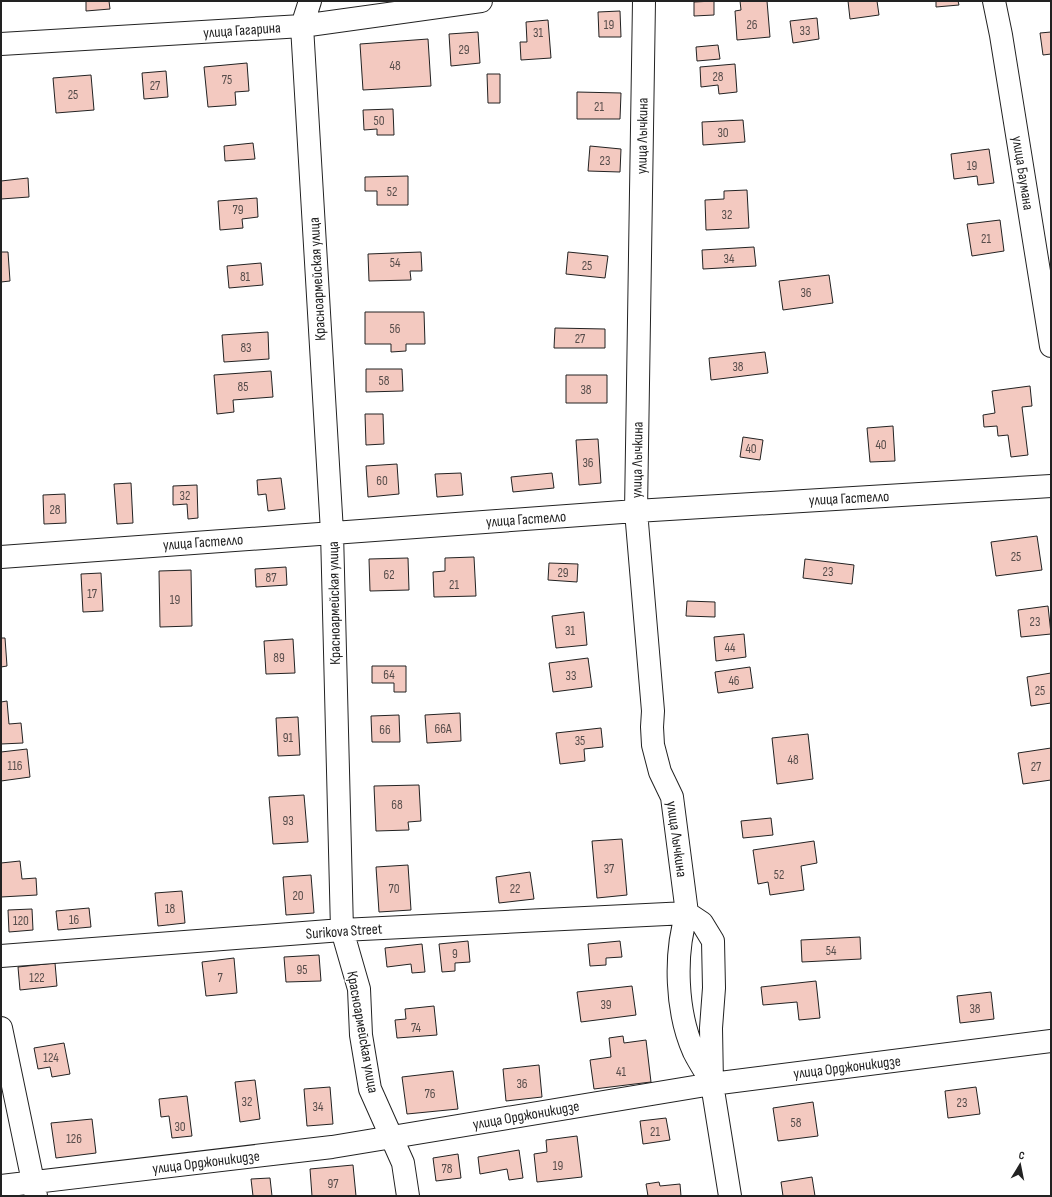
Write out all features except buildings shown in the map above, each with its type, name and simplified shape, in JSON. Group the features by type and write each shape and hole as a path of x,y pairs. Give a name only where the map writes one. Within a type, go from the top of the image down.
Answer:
{"street":[{"name":"Красноармейская улица","path":"310,1 302,26 332,532 342,930 359,989 361,1035 370,1089 403,1163 408,1196"},
{"name":"улица Гагарина","path":"1,44 302,26 481,1"},
{"name":"улица Лычкина","path":"644,1 636,511 654,712 652,727 653,745 660,772 672,797 687,913 681,932 679,956 682,1006 686,1028 694,1051 712,1084"},
{"name":"улица Баумана","path":"994,1 1051,346"},
{"name":"улица Гастелло","path":"1,557 636,511 1051,486"},
{"name":"улица Лычкина","path":"687,913 702,923 713,941 714,988 711,1028 712,1084 730,1196"},
{"name":"Surikova Street","path":"1,956 342,930 687,913"},
{"path":"1,1028 35,1189"},
{"name":"улица Орджоникидзе","path":"1,1186 35,1189 391,1138 712,1084 1051,1041"}]}
